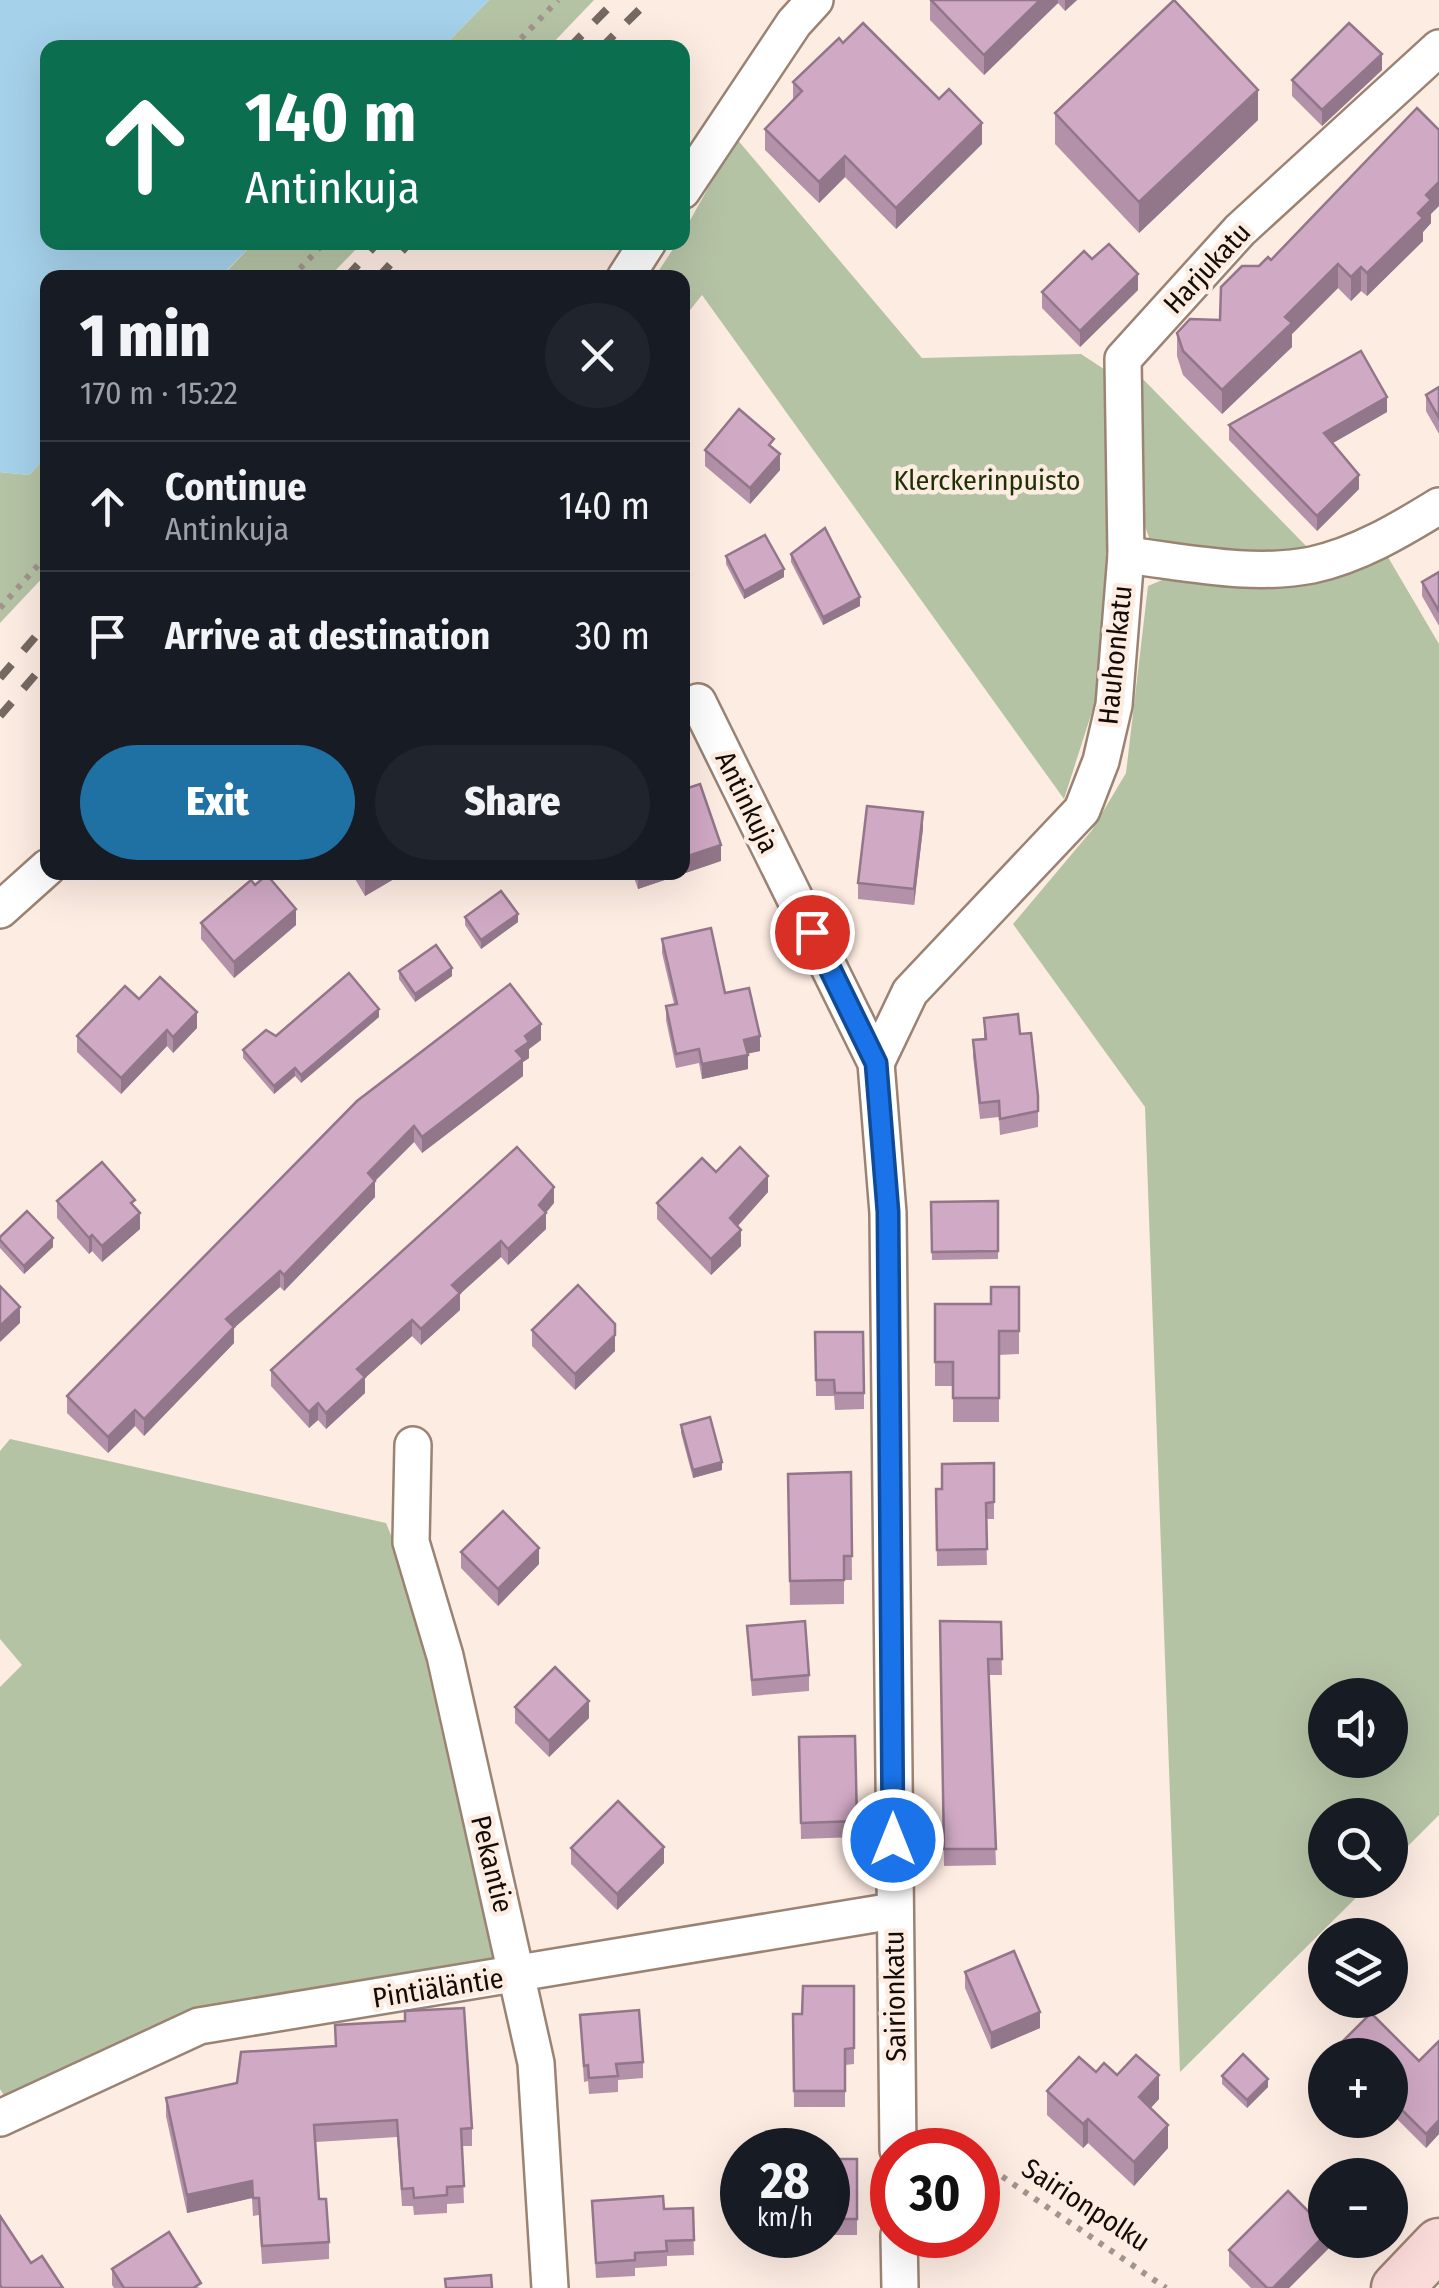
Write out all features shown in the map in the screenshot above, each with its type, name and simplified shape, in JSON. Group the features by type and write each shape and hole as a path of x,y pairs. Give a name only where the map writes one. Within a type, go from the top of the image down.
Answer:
{"main road":[{"path":"1398,2288 1439,2244"}],"street":[{"path":"690,179 794,24 815,0"},
{"name":"Harjukatu","path":"1126,555 1123,359 1240,230 1439,48"},
{"name":"Hauhonkatu","path":"876,1063 910,992 1082,810 1101,761 1114,705 1126,555 1245,568 1312,565 1383,539 1439,506"},
{"name":"Antinkuja","path":"698,702 876,1063"},
{"path":"0,910 40,874"},
{"name":"Sairionkatu","path":"876,1063 888,1212 898,2128"},
{"name":"Pekantie","path":"414,1445 411,1542 445,1656 520,1975 536,2063 550,2288"},
{"name":"Pintiäläntie","path":"1,2116 200,2026 893,1911"},
{"path":"899,2258 900,2288"}],"path":[{"path":"520,40 558,0"},
{"path":"298,270 317,250"},
{"path":"0,608 40,563"},
{"name":"Sairionpolku","path":"1000,2175 1166,2288"}],"green space":[{"path":"489,0 594,0 556,40 450,40"},
{"name":"Klerckerinpuisto","path":"736,138 922,358 1081,354 1110,373 1109,558 1098,693 1064,799 702,295 690,310 690,270 659,270 672,250 690,250 690,220"},
{"path":"247,250 355,250 336,270 228,270"},
{"path":"1138,374 1309,549 1152,546 1142,518"},
{"path":"40,463 40,580 0,623 0,472 29,475"},
{"path":"1385,552 1439,644 1439,1815 1408,1846 1408,1798 1308,1798 1308,1898 1356,1898 1336,1918 1308,1918 1308,1945 1180,2072 1145,1107 1013,924 1092,830 1126,773 1148,586 1174,575"},
{"path":"10,1439 386,1523 405,1569 493,1959 196,2012 6,2099 0,2089 0,1687 22,1665 0,1639 0,1451"}],"water":[{"path":"0,0 489,0 450,40 40,40 40,250 247,250 227,270 40,270 40,463 29,475 0,472"}],"building":[{"path":"931,0 1040,0 984,55"},
{"path":"1174,0 1258,90 1139,202 1055,113"},
{"path":"863,23 939,99 949,89 982,123 896,208 845,156 819,182 765,129 802,91 793,82 839,38 843,43"},
{"path":"1349,23 1382,54 1322,110 1292,80"},
{"path":"1417,108 1439,130 1439,182 1426,195 1431,200 1418,213 1423,218 1367,273 1361,267 1351,277 1338,264 1285,317 1292,323 1222,390 1183,351 1177,333 1190,319 1220,320 1221,287 1242,266 1259,266 1268,257 1271,260"},
{"path":"1109,244 1138,274 1080,331 1042,292 1084,251 1092,259"},
{"path":"1361,351 1387,397 1324,433 1359,475 1317,516 1229,425"},
{"path":"1439,387 1439,418 1426,395"},
{"path":"739,409 774,439 769,445 780,454 750,488 705,450"},
{"path":"825,528 860,597 823,617 791,554"},
{"path":"765,535 784,569 744,591 726,556"},
{"path":"1439,572 1439,611 1422,582"},
{"path":"700,784 721,845 690,855 690,787"},
{"path":"867,806 923,812 914,889 858,883"},
{"path":"251,880 255,885 261,880 271,880 296,909 234,962 201,923"},
{"path":"501,891 518,914 481,940 465,917"},
{"path":"711,928 725,993 749,988 760,1036 744,1040 748,1055 702,1064 699,1049 676,1054 666,1006 677,1004 662,939"},
{"path":"436,945 452,968 415,994 399,971"},
{"path":"349,973 379,1009 301,1075 295,1068 274,1086 243,1050 266,1030 276,1036"},
{"path":"160,977 197,1012 173,1037 167,1030 121,1078 77,1036 125,986 139,999"},
{"path":"510,984 541,1024 525,1036 529,1042 516,1051 523,1059 422,1137 414,1126 368,1173 375,1181 284,1275 280,1271 226,1319 234,1327 144,1419 135,1410 108,1437 67,1396 357,1101"},
{"path":"1018,1014 1020,1034 1031,1033 1038,1111 1000,1119 999,1101 980,1103 973,1040 986,1039 984,1018"},
{"path":"517,1147 554,1187 539,1205 546,1213 508,1249 501,1241 452,1285 460,1293 421,1329 412,1320 357,1369 365,1377 326,1413 318,1403 309,1412 271,1370"},
{"path":"740,1147 768,1176 730,1218 741,1230 711,1259 657,1203 702,1158 716,1172"},
{"path":"102,1162 135,1200 131,1203 140,1213 102,1246 92,1235 89,1238 57,1201"},
{"path":"998,1201 998,1251 932,1252 931,1202"},
{"path":"27,1211 53,1238 24,1266 0,1237"},
{"path":"578,1285 615,1324 615,1335 575,1374 532,1330"},
{"path":"0,1286 20,1307 0,1326"},
{"path":"991,1287 1019,1287 1019,1331 999,1331 999,1398 953,1398 953,1362 935,1362 935,1304 991,1304"},
{"path":"815,1332 863,1332 864,1393 835,1393 834,1380 816,1380"},
{"path":"710,1417 722,1462 693,1470 681,1425"},
{"path":"994,1463 994,1502 986,1503 987,1549 937,1550 936,1489 942,1489 942,1464"},
{"path":"851,1472 852,1556 844,1556 844,1580 790,1581 788,1474"},
{"path":"503,1511 539,1548 498,1589 461,1552"},
{"path":"805,1621 809,1675 752,1680 747,1626"},
{"path":"940,1621 1001,1622 1002,1659 988,1659 996,1849 944,1849"},
{"path":"555,1667 589,1701 549,1741 515,1707"},
{"path":"855,1736 857,1821 801,1823 799,1737"},
{"path":"618,1801 664,1847 617,1894 571,1848"},
{"path":"1014,1951 1040,2012 991,2033 965,1972"},
{"path":"803,1986 854,1986 854,2048 845,2049 845,2091 794,2091 793,2014 802,2014"},
{"path":"464,2008 472,2128 461,2129 464,2186 447,2187 447,2195 414,2198 413,2188 402,2189 397,2120 314,2125 319,2199 326,2199 329,2242 262,2246 259,2198 253,2198 252,2181 187,2195 166,2098 237,2083 241,2052 336,2046 335,2025 405,2021 405,2011"},
{"path":"639,2010 643,2062 616,2064 618,2076 589,2078 588,2065 584,2066 580,2015"},
{"path":"1366,2018 1376,2018 1396,2038 1346,2038"},
{"path":"1439,2041 1439,2120 1426,2134 1408,2116 1408,2050 1419,2061"},
{"path":"1243,2054 1268,2079 1247,2100 1222,2076"},
{"path":"1136,2055 1159,2075 1139,2097 1168,2125 1134,2162 1088,2119 1083,2124 1047,2091 1079,2057 1096,2072 1104,2063 1117,2075"},
{"path":"850,2159 857,2159 857,2219 850,2219"},
{"path":"1288,2191 1308,2211 1308,2252 1273,2288 1267,2288 1229,2250"},
{"path":"663,2196 664,2209 693,2208 694,2240 666,2241 667,2251 635,2253 635,2260 596,2263 592,2201"},
{"path":"0,2216 31,2263 42,2256 63,2288 2,2288"},
{"path":"169,2232 201,2283 193,2288 124,2288 112,2269"},
{"path":"491,2275 492,2288 446,2288 445,2279"}],"railway":[{"path":"577,40 616,0"},
{"path":"609,40 649,0"},
{"path":"353,270 371,250"},
{"path":"385,270 403,250"},
{"path":"0,678 40,631"},
{"path":"0,716 40,669"}],"route":[{"path":"812,932 876,1063 888,1212 893,1840"}]}
